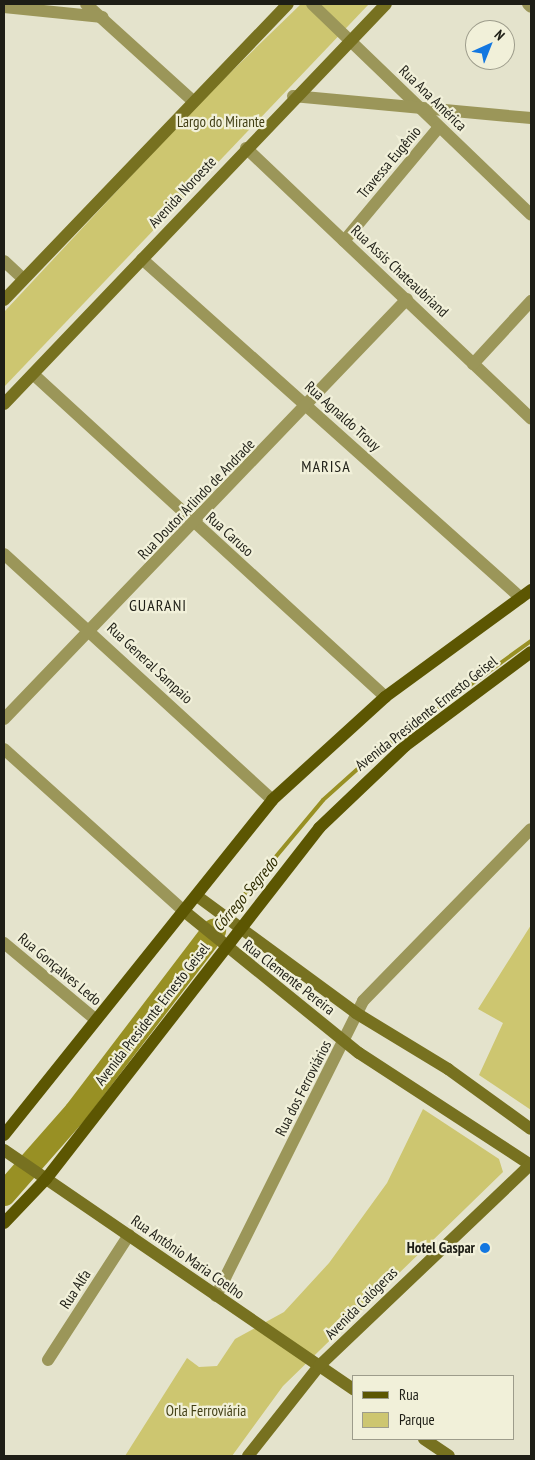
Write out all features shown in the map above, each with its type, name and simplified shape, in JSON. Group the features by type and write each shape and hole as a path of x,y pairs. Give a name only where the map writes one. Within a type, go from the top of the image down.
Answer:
{"main road":[{"path":"4,300 288,4"},
{"name":"Avenida Noroeste","path":"4,404 293,96 386,4"},
{"path":"4,1135 96,1020 202,900 272,800 385,697 526,594"},
{"name":"Avenida Presidente Ernesto Geisel","path":"4,1222 46,1179 224,947 319,828 362,784 531,652"},
{"name":"Rua Clemente Pereira","path":"202,900 356,1013 448,1068 531,1129"},
{"name":"Rua Clemente Pereira","path":"188,915 224,947 345,1041 531,1165"},
{"name":"Rua Antônio Maria Coelho","path":"5,1151 352,1389"},
{"name":"Avenida Calógeras","path":"248,1456 319,1366 531,1165"},
{"path":"425,1440 449,1456"}],"street":[{"path":"86,4 193,102"},
{"name":"Rua Ana América","path":"312,4 531,215"},
{"path":"528,4 531,7"},
{"path":"4,7 24,6 102,17"},
{"path":"293,96 423,110 531,118"},
{"name":"Travessa Eugênio","path":"344,241 439,127"},
{"name":"Rua Assis Chateaubriand","path":"246,148 408,299 473,364 531,418"},
{"name":"Rua Agnaldo Trouy","path":"142,259 308,406 526,594"},
{"path":"4,261 23,279"},
{"name":"Rua Doutor Arlindo de Andrade","path":"4,718 308,406 408,299"},
{"path":"473,364 531,301"},
{"name":"Rua Caruso","path":"33,374 385,697"},
{"name":"Rua General Sampaio","path":"4,554 91,630 272,800"},
{"name":"Rua Clemente Pereira","path":"4,749 188,915"},
{"name":"Rua dos Ferroviários","path":"216,1296 345,1041 356,1013 531,828"},
{"name":"Rua Gonçalves Ledo","path":"4,942 96,1020"},
{"name":"Rua Alfa","path":"48,1360 129,1235"}],"green space":[{"name":"Largo do Mirante","path":"301,4 369,4 4,387 4,312 200,102"},
{"path":"531,925 531,1110 479,1075 503,1023 478,1009"},
{"name":"Orla Ferroviária","path":"423,1109 499,1159 503,1172 283,1386 232,1456 125,1456 187,1358 199,1367 217,1366 235,1339 284,1312 329,1263 387,1183"}],"waterway":[{"name":"Córrego Segredo","path":"214,931 323,800 372,756 531,641"},
{"name":"Córrego Segredo","path":"4,1194 76,1112 214,931"}],"place":[{"name":"Hotel Gaspar","path":"485,1248"}],"district":[{"name":"MARISA","path":"326,466"},
{"name":"GUARANI","path":"158,605"}]}
